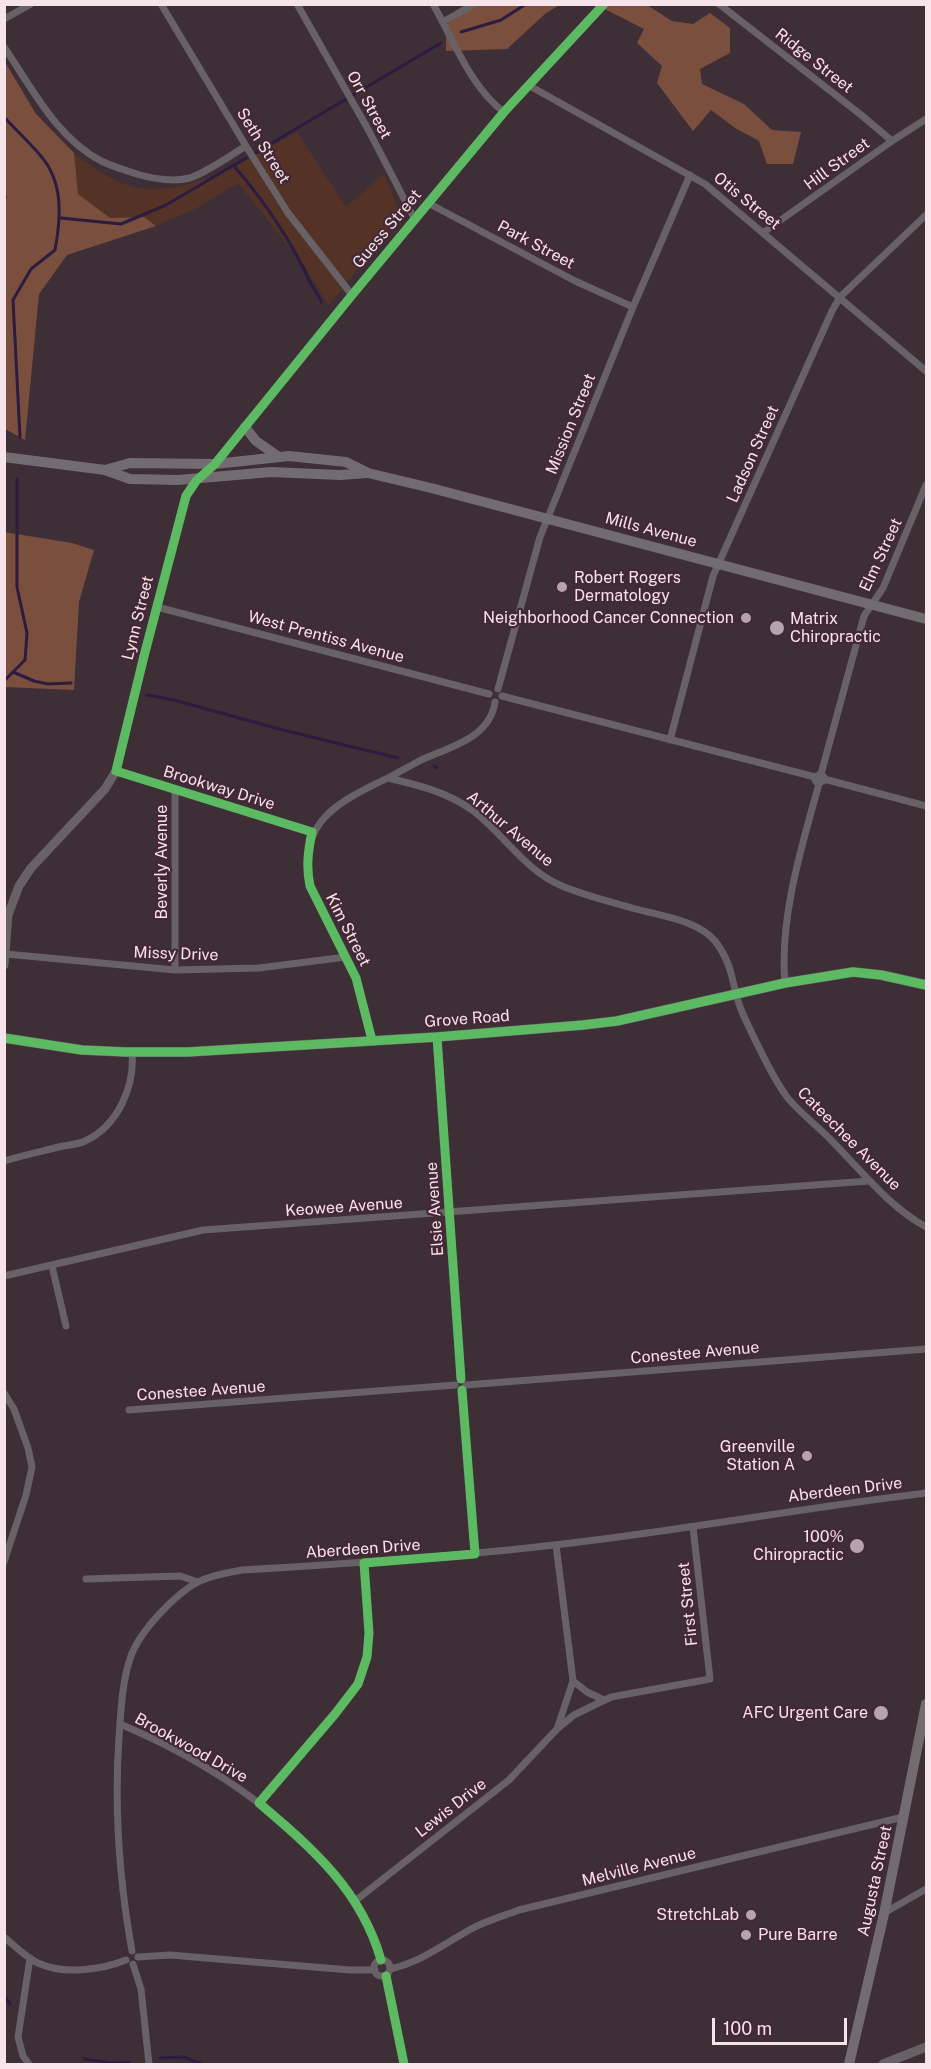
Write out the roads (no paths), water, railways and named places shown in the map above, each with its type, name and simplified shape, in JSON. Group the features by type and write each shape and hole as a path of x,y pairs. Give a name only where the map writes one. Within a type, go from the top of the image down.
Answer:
{"main road":[{"path":"245,427 256,441 279,457"},
{"name":"Mills Avenue","path":"105,470 130,463 215,464 289,456 346,462 368,473 873,603 927,619"},
{"name":"Mills Avenue","path":"4,457 105,470 130,479 156,480 271,472 340,475 368,473"},
{"name":"Grove Road","path":"4,1038 82,1050 188,1052 437,1037 594,1024 785,983 853,972 881,975 927,985"},
{"name":"Augusta Street","path":"849,2064 884,1914 927,1704"}],"street":[{"path":"4,18 31,4"},
{"name":"Seth Street","path":"161,4 288,213 352,295"},
{"name":"Orr Street","path":"297,4 350,96 415,220"},
{"path":"433,4 490,103 504,112"},
{"path":"443,22 474,4"},
{"name":"Guess Street","path":"201,477 215,464 504,112 604,4"},
{"name":"Ridge Street","path":"719,4 892,141"},
{"path":"4,47 41,104 62,129 91,154 116,168 155,178 185,178 207,169 246,146"},
{"name":"Otis Street","path":"528,85 690,175 718,195 927,371"},
{"name":"Hill Street","path":"764,232 892,141 927,119"},
{"name":"Mission Street","path":"500,693 540,537 633,307 690,175"},
{"name":"Park Street","path":"428,203 575,281 633,307"},
{"name":"Ladson Street","path":"670,740 713,576 832,311 840,297 927,215"},
{"name":"Lynn Street","path":"116,771 186,496 201,477"},
{"name":"Elm Street","path":"785,983 783,964 788,915 820,778 864,616 883,588 927,485"},
{"name":"West Prentiss Avenue","path":"157,607 489,694"},
{"path":"495,702 490,699 489,694 494,689 500,693 670,740 927,806"},
{"path":"312,832 338,805 364,789 471,738 489,720 500,693"},
{"path":"4,965 8,915 19,886 31,868 105,789 116,771"},
{"name":"Brookway Drive","path":"116,771 312,832"},
{"name":"Arthur Avenue","path":"388,778 440,792 459,802 484,821 522,860 538,873 559,885 688,923 700,929 722,950 734,978 737,994"},
{"name":"Beverly Avenue","path":"175,790 175,970"},
{"name":"Kim Street","path":"312,832 307,873 310,886 317,904 346,957 363,1003 372,1040"},
{"name":"Missy Drive","path":"6,954 175,970 259,968 346,957"},
{"name":"Cateechee Avenue","path":"737,994 741,1010 787,1098 869,1181 906,1214 927,1227"},
{"name":"Elsie Avenue","path":"437,1037 475,1554"},
{"path":"4,1161 86,1141 102,1129 120,1110 129,1088 133,1064 132,1052"},
{"name":"Keowee Avenue","path":"4,1276 203,1230 869,1181"},
{"path":"52,1266 66,1326"},
{"name":"Conestee Avenue","path":"129,1410 927,1349"},
{"path":"4,1393 14,1409 28,1448 32,1467 26,1495 4,1562"},
{"name":"Aberdeen Drive","path":"132,1951 118,1858 117,1765 121,1703 131,1654 139,1640 159,1615 198,1582 224,1573 242,1570 364,1563 556,1545 927,1493"},
{"name":"First Street","path":"604,1700 662,1686 710,1679 693,1527"},
{"path":"556,1545 573,1681 557,1729"},
{"path":"259,1803 358,1684 367,1657 369,1633 364,1563"},
{"path":"86,1579 180,1576 198,1582"},
{"path":"573,1681 587,1692 604,1700"},
{"path":"557,1729 574,1715 604,1700"},
{"name":"Brookwood Drive","path":"120,1724 175,1751 259,1803 324,1861 355,1901 372,1932 381,1960"},
{"name":"Lewis Drive","path":"355,1901 509,1780 557,1729"},
{"name":"Melville Avenue","path":"388,1972 433,1952 472,1929 519,1910 903,1817"},
{"path":"884,1914 927,1889"},
{"path":"4,1936 30,1958 49,1967 79,1969 115,1964 126,1960 133,1964 141,1989 149,2064"},
{"path":"126,1960 126,1954 132,1951 136,1952 138,1957"},
{"path":"138,1957 170,1955 350,1970 375,1970"},
{"path":"133,1964 138,1957"},
{"path":"29,2064 23,2056 18,2037 30,1958"},
{"path":"388,1972 378,1975 375,1970 376,1964 381,1960 387,1962 404,2064"},
{"path":"883,2064 927,2047"}],"waterway":[{"path":"461,32 501,20 526,4"},
{"path":"255,153 441,43"},
{"path":"4,117 48,166 57,188 59,201 59,225 55,250 31,269 13,300 20,437"},
{"path":"61,218 121,224 166,205 246,158"},
{"path":"234,166 276,221 321,302"},
{"path":"4,681 25,660 27,633 17,587 17,479"},
{"path":"13,672 48,684 71,683"},
{"path":"147,695 398,758"},
{"path":"4,1996 10,2004"},
{"path":"160,2058 183,2057 202,2064"},
{"path":"84,2059 113,2063 129,2062"}],"place":[{"name":"Robert Rogers Dermatology","path":"562,587"},
{"name":"Neighborhood Cancer Connection","path":"746,618"},
{"name":"Matrix Chiropractic","path":"777,628"},
{"name":"Greenville Station A","path":"807,1456"},
{"name":"100% Chiropractic","path":"857,1546"},
{"name":"AFC Urgent Care","path":"881,1713"},
{"name":"StretchLab","path":"751,1915"},
{"name":"Pure Barre","path":"746,1935"}]}
